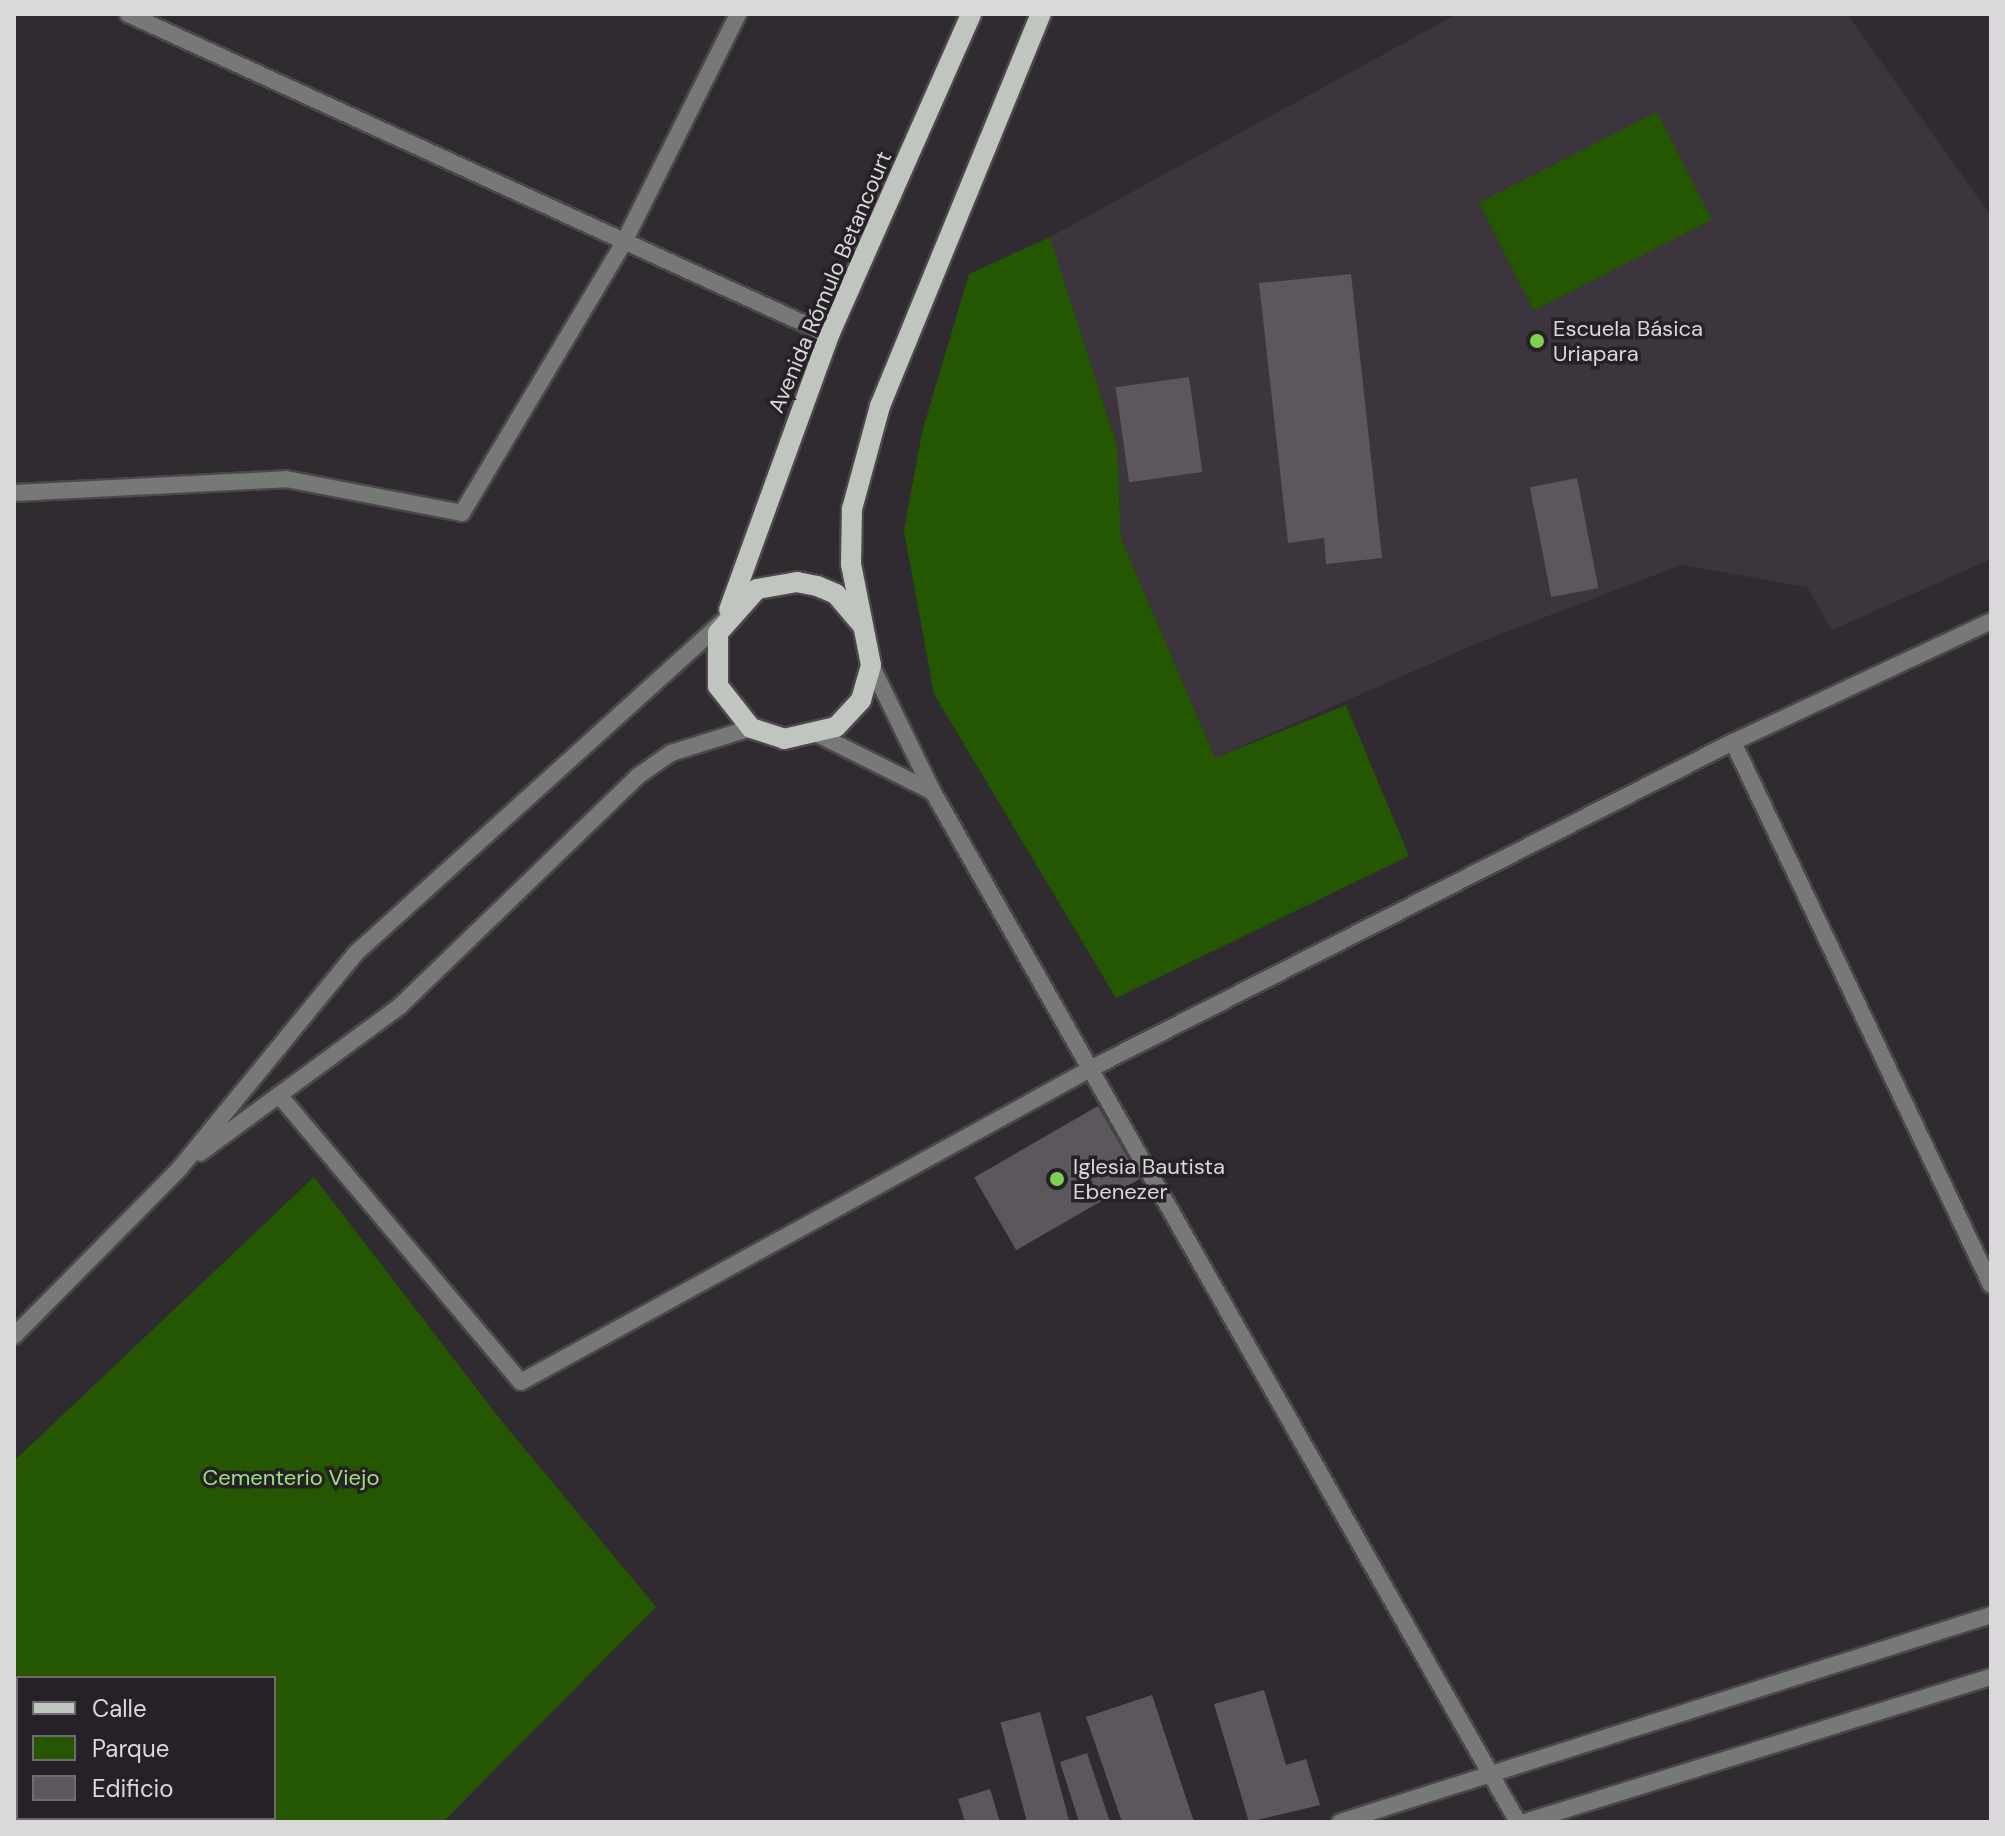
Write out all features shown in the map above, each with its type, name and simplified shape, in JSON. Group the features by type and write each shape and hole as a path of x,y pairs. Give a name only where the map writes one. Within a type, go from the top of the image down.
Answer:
{"main road":[{"name":"Avenida Rómulo Betancourt","path":"727,617 829,335 971,14"},
{"path":"863,626 836,594 797,582 757,589 727,617 714,650 718,686 751,728 784,739 819,735 861,700 871,665 851,564 852,509 880,406 1041,14"}],"street":[{"path":"128,14 829,335"},
{"path":"14,493 286,479 462,513 624,242 738,14"},
{"path":"14,1336 180,1168 356,953 727,617"},
{"path":"279,1095 521,1382 1090,1069 1733,742 1991,621"},
{"path":"871,665 933,792 1518,1822"},
{"path":"180,1168 400,1006 638,776 671,753 751,728"},
{"path":"819,735 933,792"},
{"path":"1733,742 1991,1285"},
{"path":"1340,1822 1491,1770 1991,1615"},
{"path":"1525,1822 1991,1677"}],"shaded area":[{"name":"Escuela Básica Uriapara","path":"1457,14 1847,14 1991,216 1991,559 1832,630 1807,587 1681,565 1480,642 1215,758 1121,538 1117,446 1050,237"}],"green space":[{"path":"1657,112 1712,220 1534,311 1479,203"},
{"path":"1050,237 1117,446 1121,538 1215,758 1346,705 1409,856 1116,998 934,694 904,531 922,432 969,274"},
{"name":"Cementerio Viejo","path":"314,1177 500,1419 656,1607 443,1822 14,1822 16,1780 16,1820 276,1820 276,1676 16,1676 16,1704 14,1461"}],"building":[{"path":"1351,274 1382,558 1326,564 1324,538 1288,543 1259,283"},
{"path":"1189,377 1202,472 1129,482 1116,387"},
{"path":"1577,478 1598,588 1551,597 1530,487"},
{"name":"Iglesia Bautista Ebenezer","path":"1098,1106 1140,1179 1016,1250 974,1178"},
{"path":"1264,1690 1286,1765 1306,1759 1320,1805 1249,1822 1214,1704"},
{"path":"1152,1695 1194,1822 1122,1822 1086,1717"},
{"path":"1040,1712 1069,1822 1027,1822 1000,1723"},
{"path":"1087,1753 1110,1822 1079,1822 1060,1762"},
{"path":"990,1789 1000,1822 965,1822 958,1799"}],"place":[{"name":"Escuela Básica Uriapara","path":"1537,341"},
{"name":"Iglesia Bautista Ebenezer","path":"1057,1179"}]}
